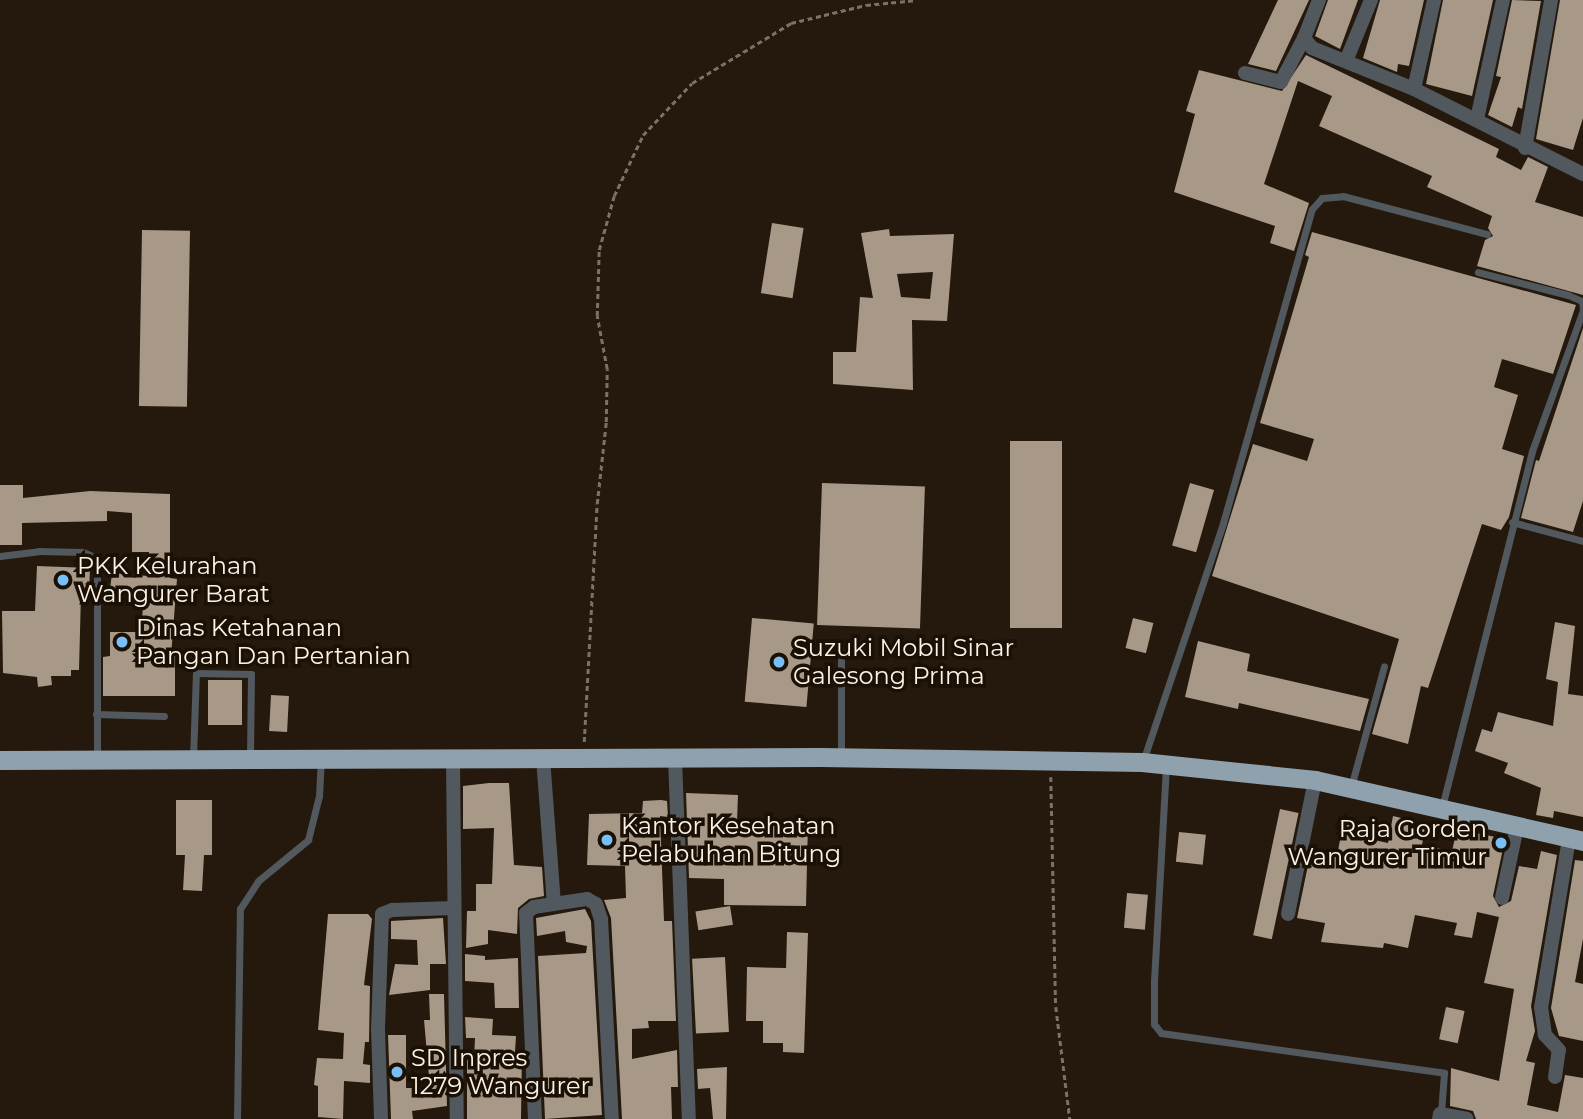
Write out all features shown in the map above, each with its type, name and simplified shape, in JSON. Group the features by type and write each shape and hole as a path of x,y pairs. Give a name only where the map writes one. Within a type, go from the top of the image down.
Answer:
{"highway":[{"path":"0,760 321,762 841,757 1142,762 1315,780 1576,840"}],"street":[{"path":"1245,73 1283,81 1319,0"},
{"path":"1346,61 1371,0"},
{"path":"1414,89 1434,0"},
{"path":"1477,119 1503,0"},
{"path":"1525,148 1551,0"},
{"path":"1304,38 1312,48 1414,89 1477,119 1525,148 1583,174"},
{"path":"544,758 554,904"},
{"path":"676,759 689,1119"},
{"path":"453,761 457,1119"},
{"path":"1288,914 1315,780"},
{"path":"1502,898 1517,827"},
{"path":"1555,1077 1559,1050 1545,1035 1541,1008 1576,840"},
{"path":"535,1119 525,916 534,907 592,900 601,919 612,1119"},
{"path":"381,1119 378,1029 382,914 393,910 454,908"},
{"path":"1440,1117 1468,1119"}],"lane":[{"path":"1142,762 1223,523 1311,209 1322,198 1343,196 1487,234"},
{"path":"1442,808 1512,523 1582,301 1478,272"},
{"path":"1512,523 1583,541"},
{"path":"0,556 72,552 97,558 97,761"},
{"path":"841,652 841,757"},
{"path":"1351,788 1384,666"},
{"path":"193,762 196,673 251,674 250,762"},
{"path":"96,714 164,716"},
{"path":"237,1119 240,909 258,881 308,840 319,796 321,762"},
{"path":"1166,764 1154,1024 1171,1036 1444,1073 1440,1117"}],"path":[{"path":"583,759 597,504 606,422 607,369 597,316 598,250 614,196 643,135 692,83 791,23 866,5 917,0"},
{"path":"1051,760 1056,1007 1070,1119"}],"building":[{"path":"1278,0 1309,0 1276,71 1248,64"},
{"path":"1328,0 1358,0 1340,49 1315,36"},
{"path":"1380,0 1424,0 1409,66 1398,64 1397,72 1363,58"},
{"path":"1443,0 1493,0 1472,96 1426,84"},
{"path":"1512,0 1541,1 1522,109 1518,107 1512,127 1488,115 1501,77 1496,76"},
{"path":"1560,0 1583,0 1583,118 1573,150 1536,139"},
{"path":"1306,55 1499,149 1496,157 1521,170 1528,157 1548,167 1535,202 1583,217 1583,295 1477,266 1485,240 1493,236 1488,228 1492,216 1427,187 1432,176 1319,126 1332,96 1298,81 1264,184 1309,203 1294,251 1270,243 1275,226 1174,192 1195,114 1186,111 1199,70 1282,91"},
{"path":"772,223 804,228 792,298 761,293"},
{"path":"889,229 890,236 954,234 947,321 912,320 913,390 833,384 833,352 856,352 860,297 873,298 861,233","holes":["933,272 930,299 901,297 897,274"]},
{"path":"142,230 190,231 187,407 139,406"},
{"path":"1312,232 1576,305 1553,374 1502,359 1494,387 1518,395 1502,449 1524,456 1509,517 1501,530 1482,524 1428,688 1421,686 1408,744 1372,734 1399,639 1212,576 1253,444 1307,461 1314,439 1260,423 1309,257 1305,255"},
{"path":"1583,328 1583,501 1573,532 1521,518 1536,460 1539,461"},
{"path":"1010,441 1062,441 1062,628 1010,628"},
{"path":"822,483 925,487 920,629 817,625"},
{"path":"1190,483 1214,490 1196,552 1172,545"},
{"path":"0,485 23,485 23,498 90,491 170,494 170,578 177,579 171,656 175,656 175,696 103,696 103,657 110,656 110,632 141,632 144,593 110,590 112,573 148,576 149,552 132,552 132,513 107,511 107,521 22,523 22,545 0,545"},
{"path":"37,566 90,568 89,594 81,594 79,670 71,670 71,676 51,676 52,685 38,687 37,677 3,673 2,611 35,611"},
{"name":"Suzuki Mobil Sinar Galesong Prima","path":"752,618 814,623 806,707 745,702"},
{"path":"1133,618 1153,623 1146,653 1126,648"},
{"path":"1555,622 1575,626 1568,694 1583,696 1583,817 1554,811 1553,818 1536,815 1541,788 1504,773 1508,763 1475,751 1482,729 1492,732 1498,712 1553,726 1558,682 1546,679"},
{"path":"1198,641 1250,654 1247,671 1369,699 1360,731 1239,703 1238,709 1185,697"},
{"path":"208,680 242,680 242,725 208,725"},
{"path":"271,695 289,696 287,732 269,731"},
{"path":"509,783 514,865 542,867 544,896 529,899 518,908 517,934 488,930 488,944 466,948 467,911 476,911 476,884 492,884 494,828 463,829 463,786"},
{"path":"686,793 738,795 737,822 808,823 806,906 724,905 724,879 689,878"},
{"path":"176,800 212,800 212,855 204,855 202,891 183,890 185,855 176,855"},
{"path":"643,801 667,801 668,817 660,816 664,921 672,921 676,1021 648,1021 649,1028 632,1029 632,1059 677,1050 678,1087 671,1087 672,1119 622,1119 611,918 604,900 626,898 625,866 587,865 589,814 642,813"},
{"path":"1280,809 1299,813 1272,939 1253,935"},
{"path":"1393,816 1426,824 1422,845 1452,851 1457,829 1505,839 1493,896 1499,907 1511,901 1519,866 1537,869 1541,851 1557,855 1531,1006 1535,1031 1526,1061 1535,1063 1527,1105 1558,1112 1565,1075 1583,1078 1583,1119 1476,1119 1473,1111 1450,1106 1451,1068 1499,1081 1514,989 1484,983 1499,917 1477,912 1472,938 1454,935 1457,923 1415,915 1408,948 1384,943 1383,948 1321,942 1325,923 1297,918 1311,851 1337,856 1343,824 1367,828 1365,838 1388,843"},
{"path":"1179,832 1206,835 1203,865 1176,862"},
{"path":"1575,860 1583,861 1583,939 1575,982 1583,984 1583,1041 1559,1036 1551,1008"},
{"path":"1127,893 1148,895 1145,930 1124,928"},
{"path":"730,906 733,925 698,930 695,911"},
{"path":"585,909 591,921 602,1115 545,1119 538,956 586,953 587,946 566,942 565,931 537,936 536,918"},
{"path":"328,914 368,914 372,919 364,985 370,986 369,1042 365,1042 363,1064 370,1065 370,1083 344,1081 343,1119 318,1117 318,1086 314,1085 317,1058 343,1059 344,1033 318,1030"},
{"path":"443,918 446,964 430,964 430,990 389,995 395,964 418,965 417,940 391,939 391,921"},
{"path":"787,932 808,933 804,1053 783,1052 783,1043 763,1043 763,1021 746,1021 747,967 786,968"},
{"path":"465,954 485,956 485,960 518,958 519,1008 495,1008 494,983 465,981"},
{"path":"725,957 729,1032 696,1034 692,959"},
{"path":"429,994 444,994 447,1106 412,1111 413,1119 391,1119 388,1035 406,1035 406,1088 430,1088 424,1020 430,1020"},
{"path":"1446,1007 1465,1011 1458,1043 1439,1039"},
{"path":"465,1017 493,1019 492,1035 516,1036 515,1052 522,1052 521,1119 467,1119 467,1060 474,1060 475,1038 466,1038"},
{"path":"727,1067 726,1119 713,1119 710,1088 698,1089 697,1069"}],"place":[{"name":"PKK Kelurahan Wangurer Barat","path":"63,580"},
{"name":"Dinas Ketahanan Pangan Dan Pertanian","path":"122,642"},
{"name":"Suzuki Mobil Sinar Galesong Prima","path":"779,662"},
{"name":"Kantor Kesehatan Pelabuhan Bitung","path":"607,840"},
{"name":"Raja Gorden Wangurer Timur","path":"1501,843"},
{"name":"SD Inpres 1279 Wangurer","path":"397,1072"}]}
